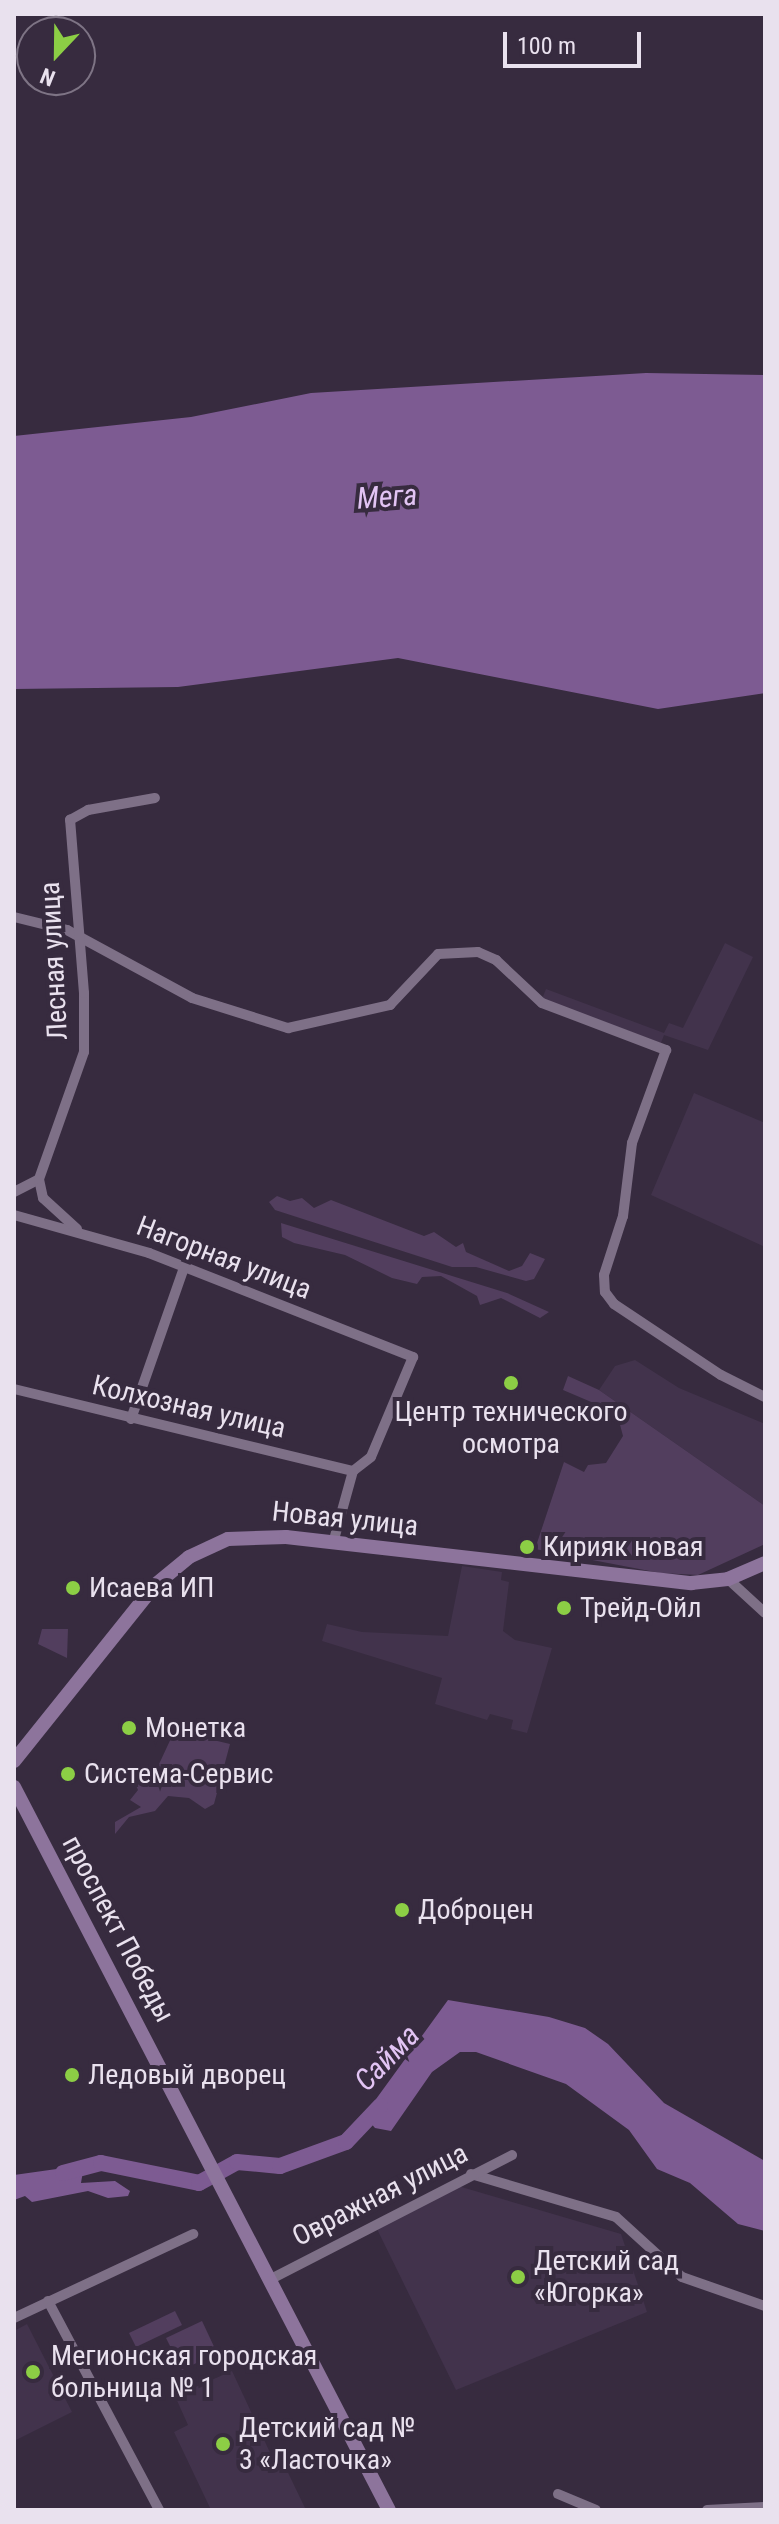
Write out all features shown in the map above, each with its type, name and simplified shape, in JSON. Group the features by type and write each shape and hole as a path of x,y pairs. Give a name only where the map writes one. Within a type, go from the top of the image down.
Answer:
{"street":[{"name":"Лесная улица","path":"39,1179 83,1059 80,936 70,820 88,810 155,798"},
{"path":"14,917 80,936 192,998 288,1028 390,1005 438,954 478,952 496,960 542,1003 666,1050 632,1143 623,1216 604,1275 605,1292 646,1326 765,1397"},
{"path":"14,1192 39,1179 43,1198 83,1233"},
{"name":"Нагорная улица","path":"14,1215 83,1233 184,1268 413,1357 371,1457 353,1471"},
{"path":"131,1419 184,1268"},
{"name":"Колхозная улица","path":"14,1389 353,1471"},
{"path":"333,1543 353,1471"},
{"name":"Новая улица","path":"14,1761 154,1586 189,1557 240,1537 333,1543 672,1582 728,1579 765,1563"},
{"path":"728,1579 765,1613"},
{"name":"проспект Победы","path":"14,1787 271,2279"},
{"name":"Овражная улица","path":"271,2279 512,2155"},
{"path":"471,2174 616,2217 682,2277 765,2306"},
{"path":"14,2318 193,2234"},
{"path":"271,2279 389,2510"},
{"path":"48,2301 159,2510"},
{"path":"558,2494 596,2510"},
{"path":"707,2510 765,2507"}],"shaded area":[{"path":"725,943 753,957 708,1050 664,1035 661,1043 542,999 546,989 664,1033 669,1023 683,1028"},
{"path":"694,1093 765,1123 765,1247 651,1195"},
{"path":"277,1196 290,1201 302,1198 314,1208 331,1200 424,1236 434,1232 456,1247 463,1243 466,1252 509,1271 522,1266 530,1253 545,1259 534,1279 526,1281 476,1267 452,1267 275,1210 269,1202"},
{"path":"281,1223 507,1293 549,1312 540,1318 501,1298 480,1305 477,1296 441,1276 422,1277 417,1284 392,1278 345,1255 294,1243 282,1237"},
{"path":"635,1360 679,1388 765,1424 765,1506 599,1390 615,1366"},
{"path":"568,1376 599,1390 765,1506 765,1544 698,1575 660,1573 535,1549 564,1462 584,1472 588,1465 606,1463 623,1436 619,1421 603,1407 563,1390"},
{"path":"462,1566 502,1572 501,1580 509,1582 503,1631 515,1640 552,1648 527,1733 511,1729 513,1720 490,1714 487,1720 435,1704 442,1678 322,1641 327,1624 362,1632 448,1636"},
{"path":"42,1629 68,1629 67,1658 38,1644"},
{"path":"180,1719 209,1739 230,1744 214,1804 205,1809 189,1798 168,1796 155,1811 129,1817 115,1834 115,1822 141,1807 130,1800 138,1790 135,1783 153,1777"},
{"name":"Детский сад «Югорка»","path":"458,2186 621,2234 647,2312 456,2390 377,2229"},
{"path":"175,2311 182,2325 136,2347 129,2333"},
{"path":"202,2321 217,2353 182,2370 166,2338"},
{"name":"Мегионская городская больница № 1","path":"27,2324 72,2412 14,2441 14,2331"},
{"name":"Детский сад № 3 «Ласточка»","path":"232,2371 273,2459 280,2456 306,2510 211,2510 174,2432 188,2425 175,2396"}],"water":[{"name":"Мега","path":"646,373 765,375 765,693 658,709 398,658 178,687 14,689 14,436 191,417 311,393"},
{"path":"448,2000 549,2017 585,2028 608,2044 664,2103 765,2161 765,2231 738,2224 690,2183 657,2169 629,2130 566,2084 476,2052 460,2052 432,2072 391,2131 375,2128 368,2120 371,2106"},
{"path":"78,2166 83,2171 81,2183 115,2181 130,2191 128,2196 108,2198 88,2191 32,2202 25,2196 14,2200 14,2175"}],"waterway":[{"name":"Сайма","path":"63,2173 101,2163 199,2183 237,2162 280,2166 346,2142 380,2106"}],"place":[{"name":"Центр технического осмотра","path":"511,1383"},
{"name":"Кирияк новая","path":"527,1547"},
{"name":"Исаева ИП","path":"73,1588"},
{"name":"Трейд-Ойл","path":"564,1608"},
{"name":"Монетка","path":"129,1728"},
{"name":"Система-Сервис","path":"68,1774"},
{"name":"Доброцен","path":"402,1910"},
{"name":"Ледовый дворец","path":"72,2075"},
{"name":"Детский сад «Югорка»","path":"518,2277"},
{"name":"Мегионская городская больница № 1","path":"33,2372"},
{"name":"Детский сад № 3 «Ласточка»","path":"223,2444"}]}
